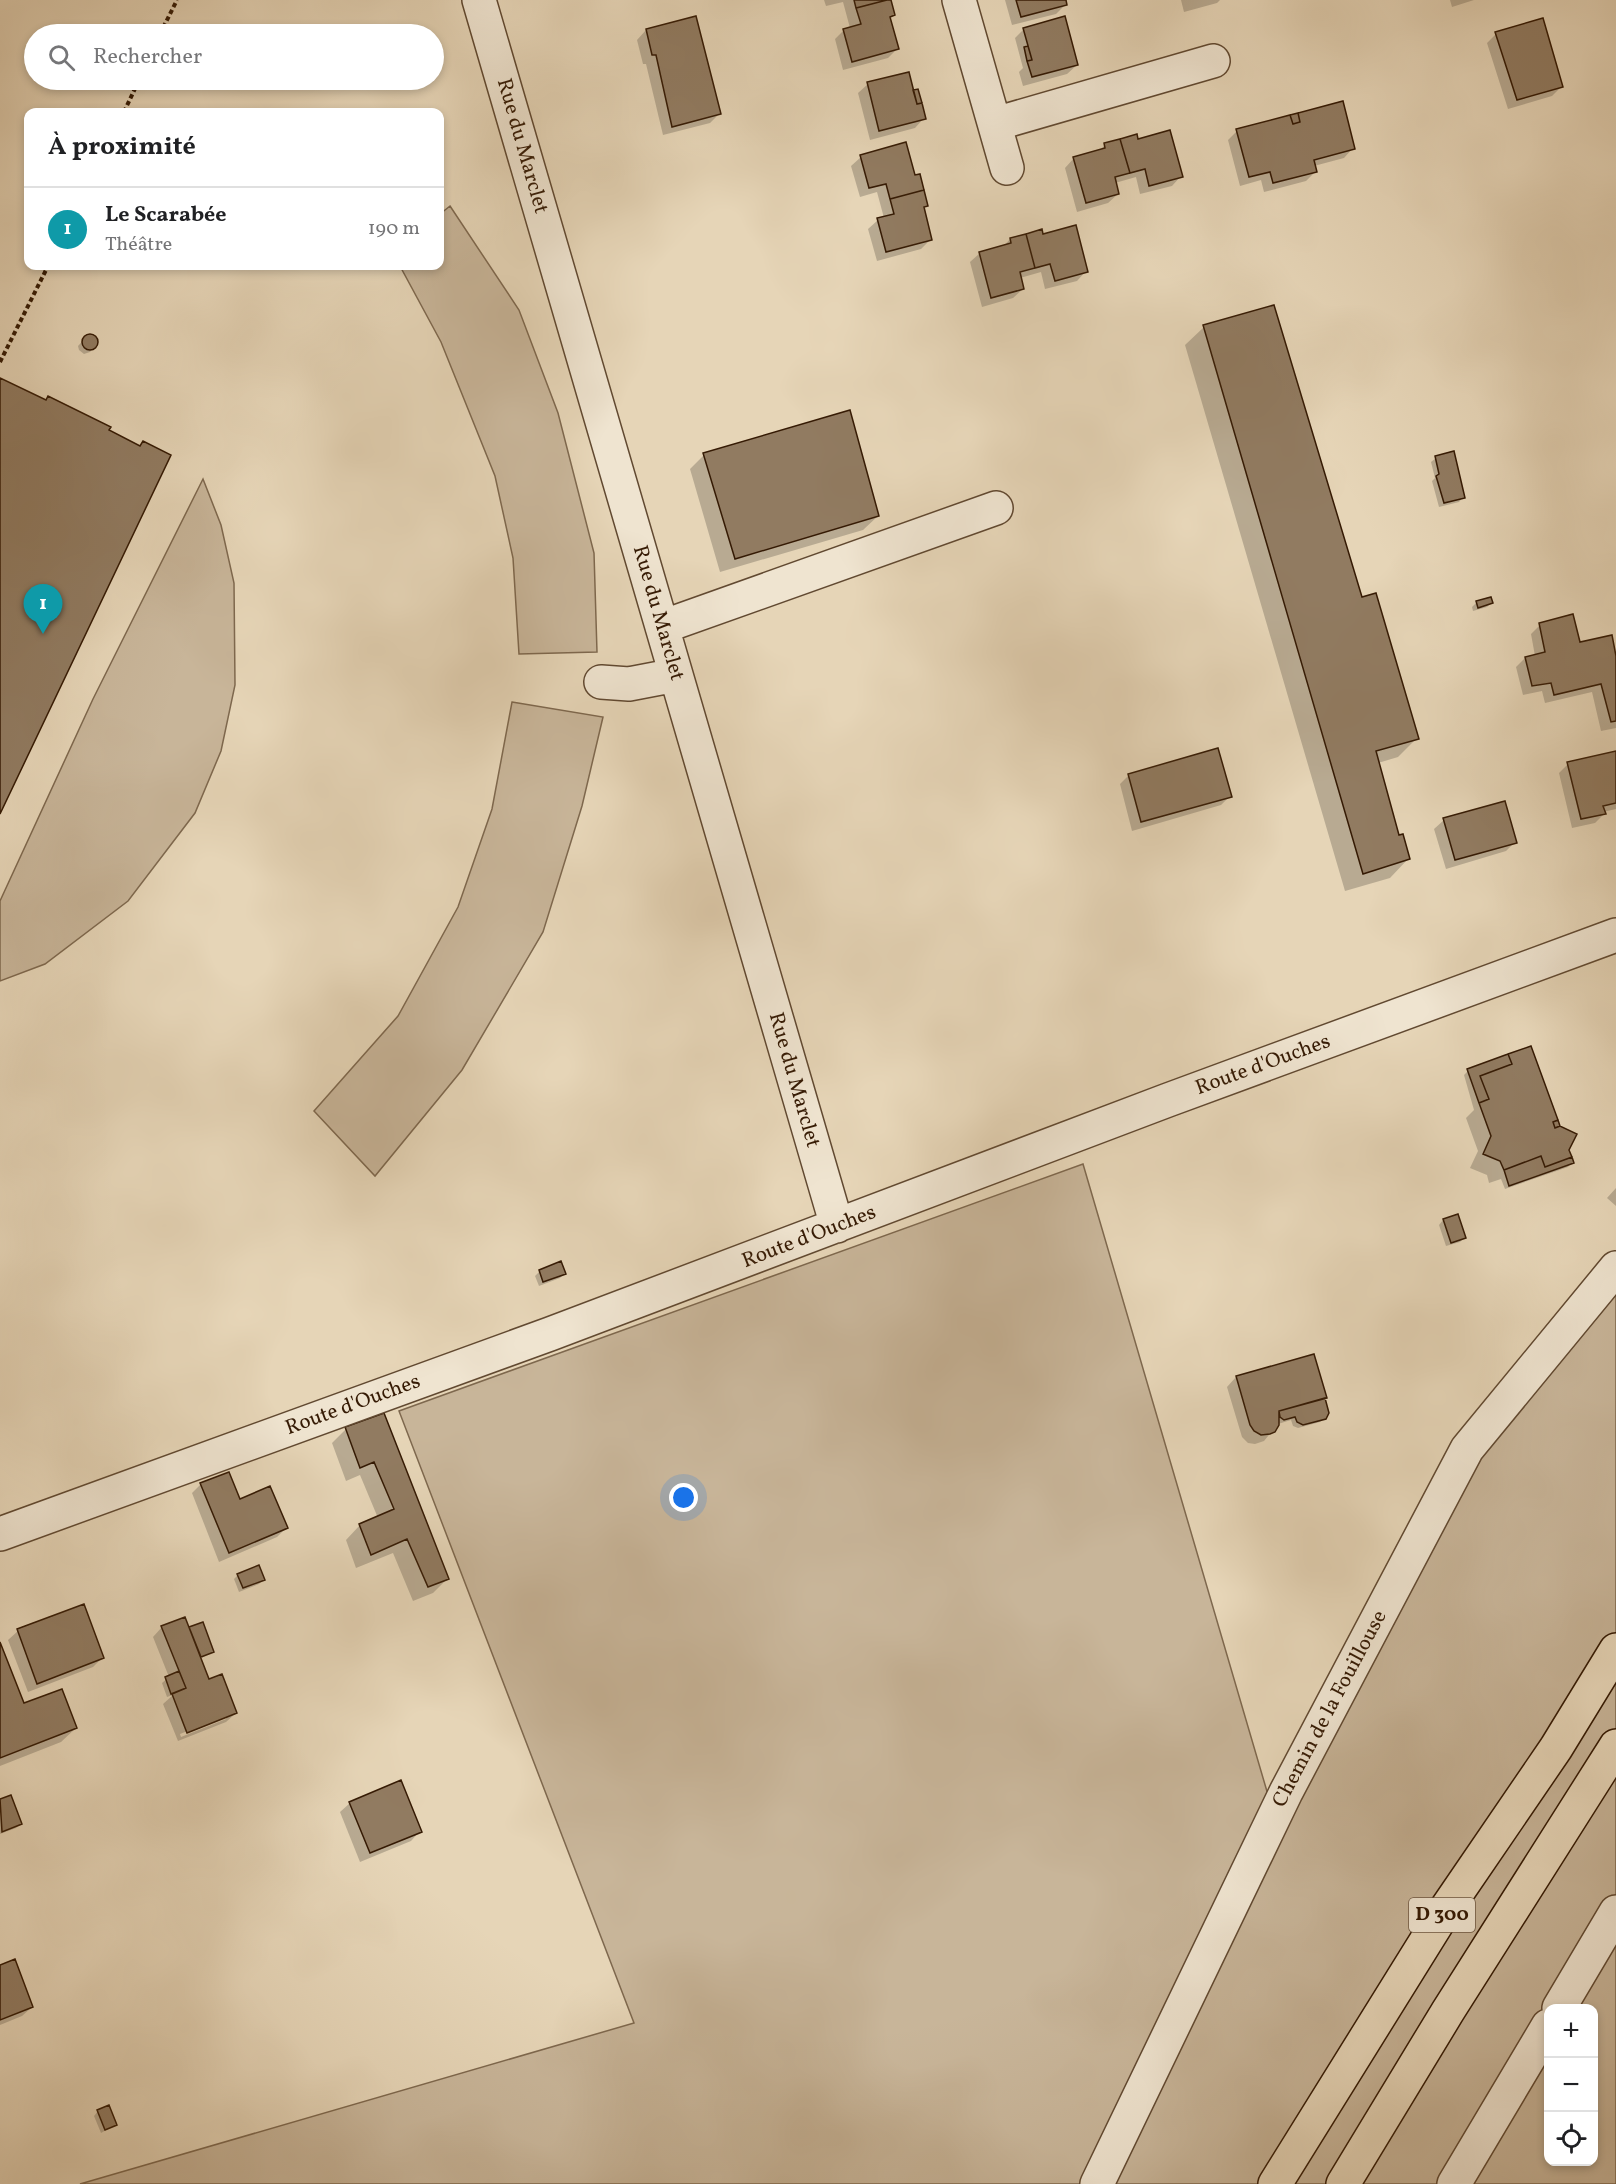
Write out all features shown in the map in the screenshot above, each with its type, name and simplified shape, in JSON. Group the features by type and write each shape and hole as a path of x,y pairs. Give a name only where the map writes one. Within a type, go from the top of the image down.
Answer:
{"main road":[{"name":"D 300","path":"1275,2184 1446,1909 1556,1748 1616,1650"},
{"name":"D 300","path":"1343,2184 1448,2011 1616,1746"}],"street":[{"name":"Rue du Marclet","path":"479,0 837,1226"},
{"path":"959,0 1007,168"},
{"path":"994,124 1213,61"},
{"path":"662,627 996,508"},
{"path":"601,682 629,684 676,675"},
{"name":"Route d'Ouches","path":"0,1534 561,1330 1168,1100 1616,935"},
{"name":"Chemin de la Fouillouse","path":"1097,2184 1286,1792 1467,1449 1616,1268"},
{"path":"1561,2004 1616,1912"},
{"path":"1454,2184 1544,2033"}],"path":[{"path":"165,24 177,0"},
{"path":"126,108 134,90"},
{"path":"0,362 46,270"}],"shaded area":[{"path":"450,206 519,310 558,413 594,553 597,652 519,654 513,558 495,476 441,342 402,270 444,270 444,211"},
{"path":"203,479 221,525 234,583 235,685 221,751 195,813 128,901 45,964 0,981 0,901 93,699"},
{"path":"512,702 603,717 582,806 543,932 462,1070 375,1176 314,1111 398,1016 458,907 492,809"},
{"path":"1083,1164 1278,1829 1474,1461 1616,1291 1616,2184 80,2184 634,2023 399,1411"}],"building":[{"path":"854,0 887,0 856,8"},
{"path":"891,0 895,15 890,17 899,49 852,62 843,29 861,24 856,8"},
{"path":"1016,0 1066,0 1067,5 1021,17"},
{"path":"696,16 721,114 672,127 656,55 652,55 646,29"},
{"path":"1065,16 1078,65 1032,77 1027,61 1032,60 1023,28"},
{"path":"1543,18 1563,87 1517,100 1495,32"},
{"path":"1028,46 1032,60 1027,61 1024,47"},
{"path":"909,72 917,104 922,103 926,119 879,131 867,82"},
{"path":"918,89 922,103 917,104 913,90"},
{"path":"1343,101 1355,149 1314,160 1317,172 1273,183 1270,172 1249,177 1236,129 1290,115 1293,124 1300,122 1298,113"},
{"path":"1298,113 1300,122 1293,124 1290,115"},
{"path":"1170,130 1183,177 1149,186 1145,169 1130,173 1120,139 1137,134 1138,139"},
{"path":"1120,139 1130,173 1115,177 1119,194 1086,203 1073,157 1105,148 1104,143"},
{"path":"906,142 915,175 920,174 924,190 890,199 886,184 869,188 860,155"},
{"path":"924,190 928,206 924,207 932,240 886,252 877,218 894,214 890,199"},
{"path":"1076,225 1088,272 1055,281 1050,264 1035,268 1026,234 1042,229 1043,234"},
{"path":"1026,234 1035,268 1020,272 1024,289 991,298 979,252 1011,243 1010,238"},
{"path":"1274,305 1362,597 1376,593 1419,739 1376,751 1399,835 1403,834 1410,859 1363,874 1203,325"},
{"path":"90,334 96,336 98,342 96,348 90,350 84,348 82,342 84,336"},
{"path":"0,378 46,400 48,396 111,427 109,430 140,446 143,441 171,455 0,814"},
{"path":"850,410 879,516 735,559 703,453"},
{"path":"1454,451 1465,498 1444,503 1436,476 1439,474 1435,456"},
{"path":"1491,597 1493,603 1478,608 1476,601"},
{"path":"1573,614 1580,642 1612,635 1616,656 1616,721 1611,722 1601,684 1554,695 1551,683 1532,686 1525,657 1545,652 1539,623"},
{"path":"1218,748 1232,797 1141,822 1128,774"},
{"path":"1616,751 1616,803 1603,806 1606,814 1581,819 1567,762"},
{"path":"1505,801 1517,843 1455,860 1443,818"},
{"path":"1531,1046 1558,1120 1553,1122 1555,1128 1560,1126 1577,1134 1569,1150 1572,1157 1545,1167 1541,1156 1504,1170 1500,1161 1483,1154 1491,1136 1479,1103 1489,1099 1480,1076 1512,1064 1508,1054"},
{"path":"1508,1054 1512,1064 1480,1076 1489,1099 1479,1103 1467,1069"},
{"path":"1558,1120 1560,1126 1555,1128 1553,1122"},
{"path":"1541,1156 1545,1167 1572,1157 1574,1163 1509,1186 1504,1170"},
{"path":"1458,1214 1466,1238 1451,1243 1443,1219"},
{"path":"561,1261 566,1274 543,1282 539,1270"},
{"path":"1314,1354 1327,1398 1279,1411 1279,1425 1275,1432 1261,1435 1254,1431 1250,1425 1236,1376"},
{"path":"1325,1398 1329,1413 1326,1419 1303,1425 1297,1422 1295,1417 1284,1420 1280,1417 1279,1411"},
{"path":"384,1413 449,1579 428,1587 407,1539 371,1555 359,1524 394,1509 374,1462 360,1468 345,1427"},
{"path":"229,1472 240,1499 270,1486 288,1528 229,1553 200,1483"},
{"path":"259,1565 265,1580 243,1588 237,1574"},
{"path":"84,1604 104,1658 37,1684 17,1629"},
{"path":"185,1617 209,1679 222,1674 237,1713 187,1733 172,1694 186,1688 161,1626"},
{"path":"203,1622 214,1652 201,1657 189,1627"},
{"path":"0,1642 24,1703 62,1689 77,1728 0,1758"},
{"path":"179,1671 186,1688 171,1694 165,1677"},
{"path":"401,1780 422,1832 370,1853 349,1802"},
{"path":"11,1795 22,1824 2,1832 0,1799"},
{"path":"15,1959 33,2007 0,2020 0,1965"},
{"path":"109,2105 117,2125 105,2130 97,2110"}],"place":[{"name":"Le Scarabée","path":"43,634"}]}
